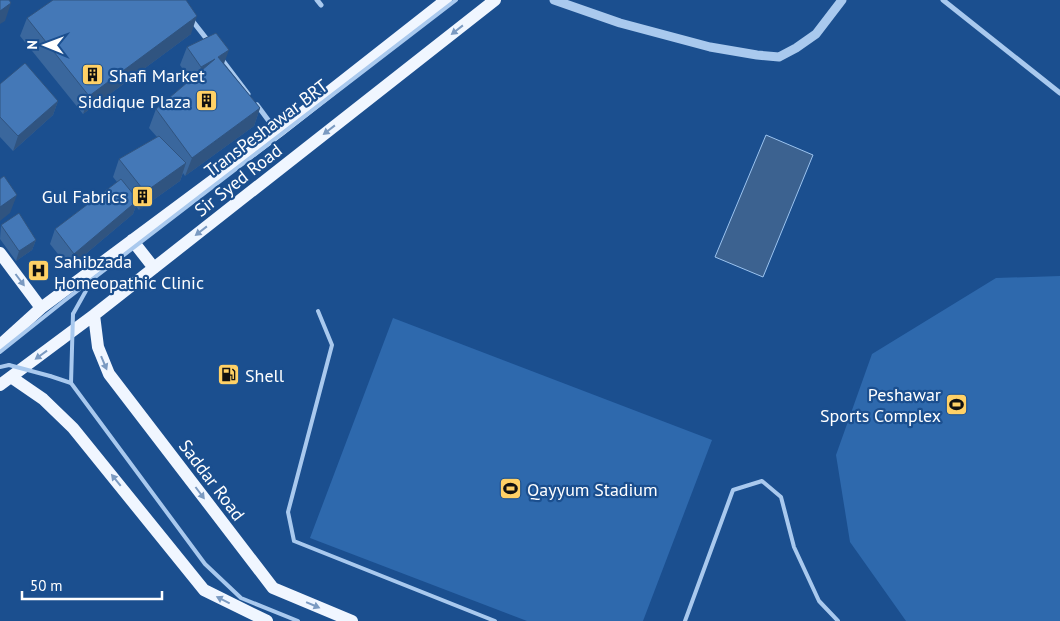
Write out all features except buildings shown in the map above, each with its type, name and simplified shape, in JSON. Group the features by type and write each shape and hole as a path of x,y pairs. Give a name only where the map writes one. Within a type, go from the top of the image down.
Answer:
{"main road":[{"name":"Sir Syed Road","path":"2,339 278,132 446,0"},
{"name":"Sir Syed Road","path":"0,385 94,315 495,0"},
{"path":"132,240 154,268"},
{"path":"0,253 41,308"},
{"name":"Saddar Road","path":"94,315 98,346 110,374 273,588 352,621"},
{"path":"11,377 43,399 73,428 204,590 262,620"}],"street":[{"path":"554,0 620,23 710,47 757,56 779,57 816,34 842,0"},
{"path":"943,0 1060,93"},
{"path":"188,16 212,47"},
{"path":"218,54 278,132"}],"lane":[{"name":"TransPeshawar BRT","path":"0,352 93,278 456,0"},
{"name":"TransPeshawar BRT","path":"71,383 73,314 93,278"},
{"path":"318,311 332,345 288,512 294,541 495,621"},
{"path":"0,367 9,365 71,383 205,564 241,598 298,621"},
{"path":"686,621 733,490 762,481 781,497 794,547 819,601 838,621"}],"shaded area":[{"path":"766,135 813,155 763,277 715,257"},
{"name":"Peshawar Sports Complex","path":"1060,276 1060,621 906,621 850,542 836,455 872,354 996,278"},
{"name":"Qayyum Stadium","path":"393,318 712,440 643,621 527,621 310,538"}],"place":[{"name":"Shafi Market","path":"93,75"},
{"name":"Siddique Plaza","path":"207,101"},
{"name":"Gul Fabrics","path":"143,196"},
{"name":"Sahibzada Homeopathic Clinic","path":"38,271"},
{"name":"Shell","path":"229,375"},
{"name":"Peshawar Sports Complex","path":"957,404"},
{"name":"Qayyum Stadium","path":"511,489"}]}
